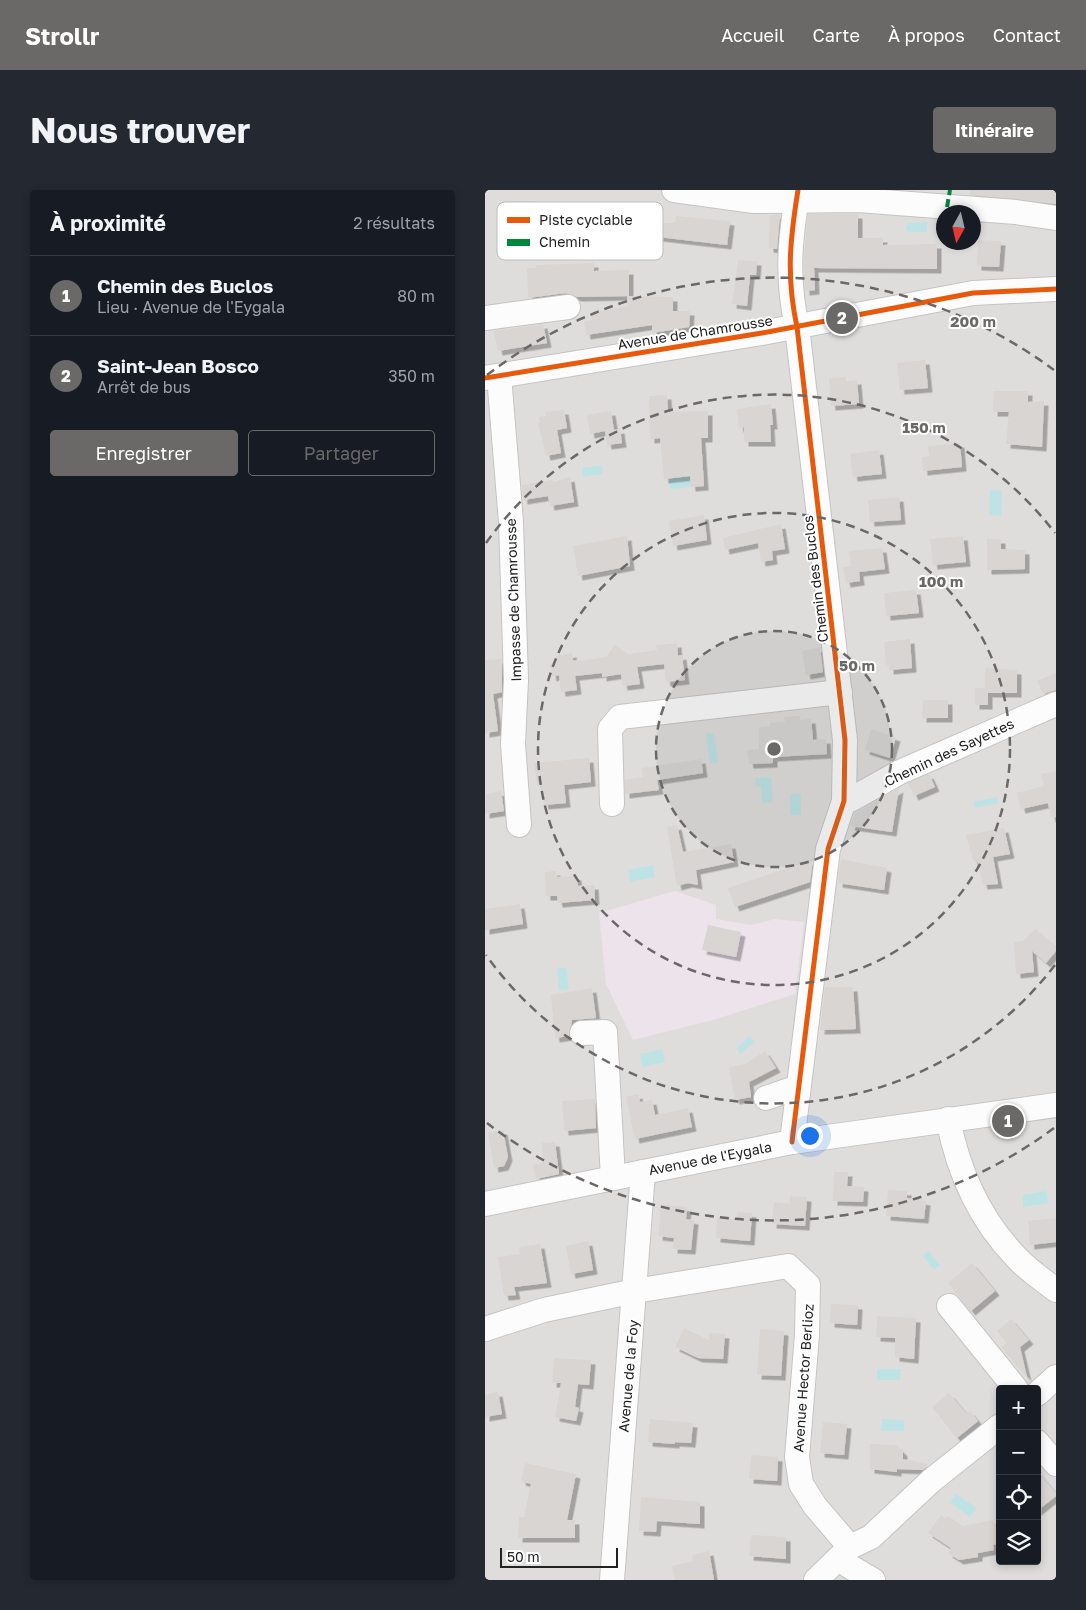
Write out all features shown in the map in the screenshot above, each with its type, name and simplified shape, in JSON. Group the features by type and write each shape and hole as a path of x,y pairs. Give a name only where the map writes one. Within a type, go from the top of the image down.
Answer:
{"street":[{"path":"674,190 754,201 797,195 858,200 948,199 1056,218"},
{"name":"Chemin des Buclos","path":"792,1142 828,849 843,801 845,740 789,266 797,195"},
{"name":"Avenue de Chamrousse","path":"492,377 797,326 973,294 1056,289"},
{"path":"485,318 568,307"},
{"name":"Impasse de Chamrousse","path":"492,377 511,522 516,680 513,744 519,825"},
{"path":"612,804 610,729 620,717 840,692"},
{"name":"Chemin des Sayettes","path":"843,801 850,800 900,772 1056,704"},
{"path":"582,1033 605,1032 613,1178"},
{"path":"766,1098 789,1090 798,1091"},
{"name":"Avenue de l'Eygala","path":"485,1204 792,1142 948,1119 1056,1106"},
{"path":"948,1119 960,1166 984,1218 1017,1259 1056,1290"},
{"name":"Avenue de la Foy","path":"612,1580 643,1172"},
{"name":"Avenue Hector Berlioz","path":"635,1291 789,1266 808,1285 797,1457 801,1484 845,1552"},
{"path":"485,1329 544,1310 635,1291"},
{"path":"949,1306 1013,1385"},
{"path":"1041,1390 1056,1377"},
{"path":"817,1580 845,1552 871,1538 932,1480 996,1429"},
{"path":"1041,1447 1056,1464"},
{"path":"845,1552 849,1566 873,1580"}],"shaded area":[{"path":"485,190 1056,190 1056,1580 485,1580"},
{"path":"675,891 716,905 716,919 751,925 775,919 804,922 795,994 713,1020 633,1040 606,984 599,913"}],"water":[{"path":"927,222 927,232 909,232 906,229 908,223"},
{"path":"602,465 603,474 583,477 582,468"},
{"path":"690,476 691,487 670,489 669,479"},
{"path":"990,490 1002,491 1001,516 989,515"},
{"path":"714,733 718,762 710,764 706,734"},
{"path":"771,777 773,802 762,803 761,786 756,786 755,778"},
{"path":"790,794 801,794 801,815 790,815"},
{"path":"997,797 999,803 975,808 973,802"},
{"path":"653,865 655,877 630,882 628,870"},
{"path":"557,968 566,968 569,989 559,990"},
{"path":"750,1036 755,1042 741,1054 736,1048"},
{"path":"662,1049 665,1062 642,1067 640,1054"},
{"path":"1046,1191 1048,1203 1023,1207 1023,1195"},
{"path":"928,1251 940,1265 934,1270 923,1256"},
{"path":"877,1369 901,1369 900,1380 877,1380"},
{"path":"882,1419 904,1420 904,1431 881,1431"},
{"path":"956,1494 977,1508 970,1517 950,1502"}],"building":[{"path":"970,190 1056,190 1056,204 970,195"},
{"path":"506,201 536,202 506,202"},
{"path":"780,214 777,249 769,248 770,215"},
{"path":"808,214 858,214 858,238 883,238 883,245 936,244 937,269 814,268 815,290 805,291 804,258"},
{"path":"676,216 730,221 727,245 663,238 663,223 675,223"},
{"path":"981,240 1001,241 999,267 977,266 978,250 981,250"},
{"path":"738,260 757,261 756,275 750,275 747,306 732,304"},
{"path":"594,263 594,271 629,270 629,296 577,297 566,293 528,298 527,268 536,268 536,265"},
{"path":"627,296 673,297 673,311 690,311 689,327 652,333 652,325 586,335 584,321 592,320 591,313 628,306"},
{"path":"543,324 547,343 498,351 494,331"},
{"path":"925,360 928,388 900,390 897,363"},
{"path":"846,377 846,381 857,380 859,404 831,406 829,378"},
{"path":"994,391 1028,391 1028,402 1044,401 1042,447 1006,444 1009,412 993,412"},
{"path":"667,395 668,412 708,411 708,438 701,438 704,486 691,487 690,476 664,479 660,438 650,439 649,396"},
{"path":"771,404 773,425 770,425 771,442 744,442 744,427 739,428 737,409"},
{"path":"564,410 567,428 557,430 561,453 546,456 538,423 540,423 539,417 546,416 545,412"},
{"path":"611,411 614,430 620,429 622,443 607,445 605,431 590,434 587,415"},
{"path":"960,443 962,467 923,471 922,457 929,456 928,446"},
{"path":"879,450 882,474 853,477 850,454"},
{"path":"570,477 574,502 550,506 548,496 523,500 522,485 552,480 554,482"},
{"path":"899,497 901,520 870,522 868,500"},
{"path":"704,515 707,540 673,546 669,521"},
{"path":"781,524 785,549 772,551 773,560 761,562 758,543 725,550 723,538"},
{"path":"627,536 630,566 578,576 573,546"},
{"path":"963,536 966,562 933,565 930,539"},
{"path":"987,539 1001,539 1001,549 1025,550 1025,569 987,570"},
{"path":"882,548 885,569 859,572 860,581 846,583 843,567 851,566 849,551"},
{"path":"916,590 919,613 886,616 884,593"},
{"path":"910,639 912,668 889,670 889,665 886,665 884,642"},
{"path":"677,643 678,656 682,655 685,680 666,682 664,664 637,667 640,684 623,686 621,674 602,677 602,673 575,676 577,690 561,692 559,675 552,677 550,664 557,663 556,656 572,653 573,660 579,661 606,657 615,645 628,654 657,650 656,645"},
{"path":"820,647 823,672 806,675 802,651"},
{"path":"502,659 502,692 493,694 498,731 485,733 485,660"},
{"path":"985,668 1017,670 1017,693 988,693 988,705 975,705 975,688 985,688"},
{"path":"1056,673 1056,690 1043,694 1037,681"},
{"path":"923,700 948,700 948,718 922,718"},
{"path":"800,716 800,720 811,719 813,740 826,739 827,754 773,757 773,763 749,764 747,750 759,749 759,727 770,726 770,723 785,722 784,717"},
{"path":"871,729 896,737 890,758 865,750"},
{"path":"589,758 591,782 564,785 566,803 544,805 541,785 537,785 534,763"},
{"path":"701,759 703,773 657,780 659,790 625,794 625,780 643,777 642,768"},
{"path":"1056,771 1056,817 1051,818 1048,803 1021,809 1017,793 1044,786 1041,774"},
{"path":"929,774 935,787 914,796 908,783"},
{"path":"899,788 892,832 850,826 855,813"},
{"path":"501,791 504,811 485,814 486,794"},
{"path":"677,825 683,852 731,844 734,862 696,870 698,885 688,883 677,886 667,827"},
{"path":"1004,828 1010,854 993,857 998,884 983,885 978,862 974,863 966,835"},
{"path":"813,859 810,882 735,907 728,888"},
{"path":"841,859 887,868 884,890 838,883"},
{"path":"556,871 557,877 577,876 578,886 594,885 595,900 558,903 557,896 546,896 545,872"},
{"path":"520,904 523,924 485,930 485,909"},
{"path":"708,925 741,932 736,957 702,950"},
{"path":"1035,929 1056,946 1056,951 1046,963 1032,951 1034,972 1016,974 1014,942 1023,941"},
{"path":"825,987 853,987 856,1029 820,1030"},
{"path":"592,988 596,1018 572,1020 569,1036 555,1038 551,995"},
{"path":"765,1051 776,1068 749,1082 751,1097 735,1100 729,1067 745,1064"},
{"path":"638,1094 640,1102 652,1100 655,1115 688,1108 692,1127 635,1139 626,1097"},
{"path":"595,1099 596,1128 564,1131 562,1101"},
{"path":"503,1130 508,1157 504,1166 494,1168 488,1132"},
{"path":"555,1142 559,1174 536,1179 533,1165 543,1163 542,1143"},
{"path":"834,1172 848,1172 847,1186 864,1187 863,1202 833,1201"},
{"path":"888,1190 907,1191 907,1198 926,1201 924,1219 886,1216"},
{"path":"790,1196 807,1197 805,1226 772,1224 774,1202 790,1204"},
{"path":"661,1205 687,1207 686,1219 694,1220 691,1250 673,1249 674,1238 658,1236"},
{"path":"737,1212 752,1213 750,1241 716,1238 717,1218 736,1219"},
{"path":"1056,1218 1056,1242 1030,1245 1028,1221"},
{"path":"588,1241 593,1270 571,1274 566,1246"},
{"path":"540,1244 547,1283 514,1287 516,1295 504,1296 498,1257 520,1254 519,1247"},
{"path":"972,1263 995,1291 971,1311 948,1283"},
{"path":"831,1304 858,1305 857,1325 830,1323"},
{"path":"877,1316 916,1318 914,1359 895,1357 895,1338 876,1337"},
{"path":"1011,1319 1029,1340 1020,1347 1027,1377 1001,1347 1007,1342 997,1331"},
{"path":"684,1328 709,1340 709,1333 725,1334 723,1359 698,1358 675,1347"},
{"path":"760,1329 784,1331 781,1376 757,1375"},
{"path":"554,1358 591,1360 589,1385 578,1384 575,1407 579,1408 576,1421 555,1417 561,1383 552,1383"},
{"path":"498,1392 502,1414 485,1417 485,1395"},
{"path":"949,1393 967,1414 970,1411 978,1421 957,1438 932,1407"},
{"path":"650,1419 693,1423 691,1443 648,1442"},
{"path":"823,1422 847,1424 844,1455 820,1453"},
{"path":"870,1444 896,1445 903,1452 903,1459 928,1464 923,1470 897,1469 897,1472 870,1469"},
{"path":"751,1455 778,1457 777,1481 749,1479"},
{"path":"525,1463 576,1474 567,1520 575,1520 575,1538 518,1538 519,1517 524,1517 531,1484 521,1481"},
{"path":"1041,1476 1056,1493 1056,1496 1041,1508"},
{"path":"641,1497 700,1502 700,1524 657,1521 656,1532 639,1531"},
{"path":"941,1515 946,1519 948,1516 963,1526 993,1520 996,1527 996,1544 993,1545 994,1550 978,1553 978,1557 959,1560 948,1553 951,1548 928,1533"},
{"path":"751,1535 786,1537 786,1559 749,1556"},
{"path":"709,1551 714,1580 675,1580 672,1566 693,1561 692,1555"}],"marked path":[{"path":"947,205 950,190"}],"cycle path":[{"path":"792,1142 828,849 844,801 845,740 797,327 791,291 791,242 798,190"},
{"path":"485,378 762,333 973,293 1056,289"}],"place":[{"name":"Saint-Jean Bosco","path":"842,318"},
{"name":"Chemin des Buclos","path":"1008,1121"}]}
